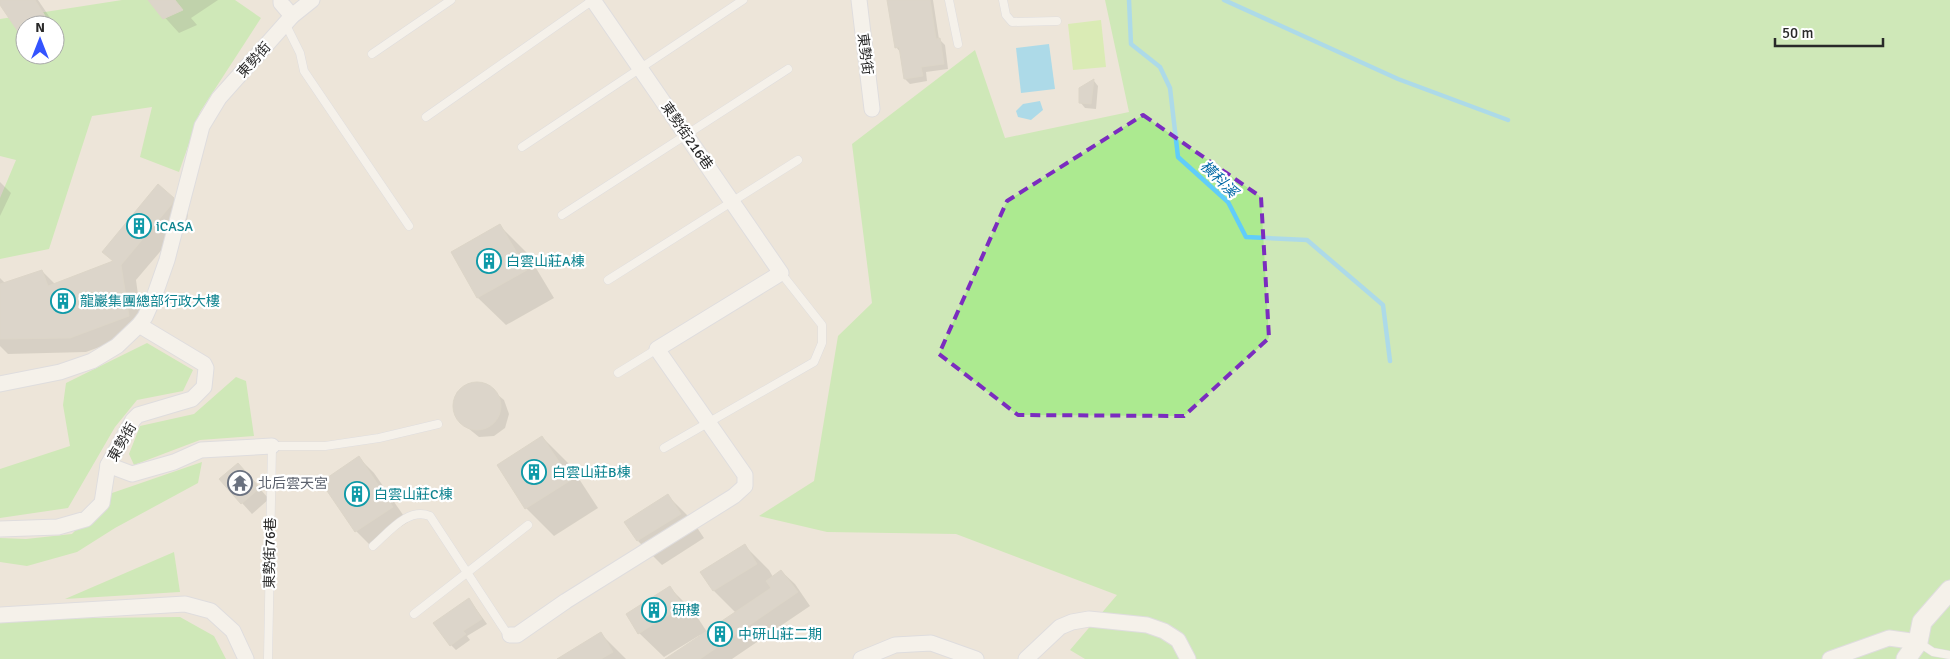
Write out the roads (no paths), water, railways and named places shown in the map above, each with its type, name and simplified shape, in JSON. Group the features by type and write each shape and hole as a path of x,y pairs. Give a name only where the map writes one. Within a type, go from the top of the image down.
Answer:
{"street":[{"path":"281,0 289,21"},
{"name":"東勢街","path":"0,384 60,372 92,361 117,346 139,325 145,317 154,297 167,260 202,126 219,98 289,21 312,0"},
{"name":"東勢街216巷","path":"593,0 781,273"},
{"name":"東勢街","path":"859,0 872,109"},
{"path":"510,635 518,635 566,601 734,496 745,486 745,475 657,350 781,273"},
{"name":"東勢街","path":"0,530 58,527 86,519 102,504 108,465 138,414 192,399 204,387 206,368 204,364 139,325"},
{"path":"108,465 132,474 174,462 201,450 272,446"},
{"path":"1906,659 1918,642 1922,622 1950,590"},
{"path":"0,615 185,604 211,611 233,631 246,659"},
{"path":"1026,659 1060,627 1072,622 1089,619 1147,625 1164,631 1178,640 1188,659"},
{"path":"1830,659 1890,638 1918,642"},
{"path":"861,659 896,645 931,643 976,659"}],"lane":[{"path":"372,54 451,0"},
{"path":"426,116 593,0"},
{"path":"522,147 743,0"},
{"path":"949,0 958,44"},
{"path":"1003,0 1006,15 1012,22 1057,20"},
{"path":"289,21 304,71 408,226"},
{"path":"562,215 788,69"},
{"path":"608,280 798,160"},
{"path":"664,448 814,362 822,342 822,326 781,273"},
{"path":"618,374 657,350"},
{"path":"272,446 325,446 379,438 438,424"},
{"name":"東勢街76巷","path":"268,659 272,446"},
{"path":"373,546 407,517 415,513 423,513 430,516 506,632 510,635"},
{"path":"414,614 528,525"},
{"path":"1918,642 1932,652 1950,655"}],"water":[{"path":"1049,44 1055,89 1021,93 1016,48"},
{"path":"1040,101 1043,110 1031,120 1018,117 1016,111 1023,104"}],"waterway":[{"name":"橫科溪","path":"1129,0 1131,44 1160,67 1170,88 1178,157 1228,202 1246,237 1307,240 1383,305 1390,361"},
{"path":"1224,0 1398,79 1508,120"}],"place":[{"name":"iCASA","path":"139,226"},
{"name":"白雲山莊A棟","path":"489,261"},
{"name":"龍巖集團總部行政大樓","path":"63,301"},
{"name":"白雲山莊B棟","path":"534,472"},
{"name":"北后雲天宮","path":"240,483"},
{"name":"白雲山莊C棟","path":"357,494"},
{"name":"研樓","path":"654,610"},
{"name":"中研山莊二期","path":"720,634"}]}
